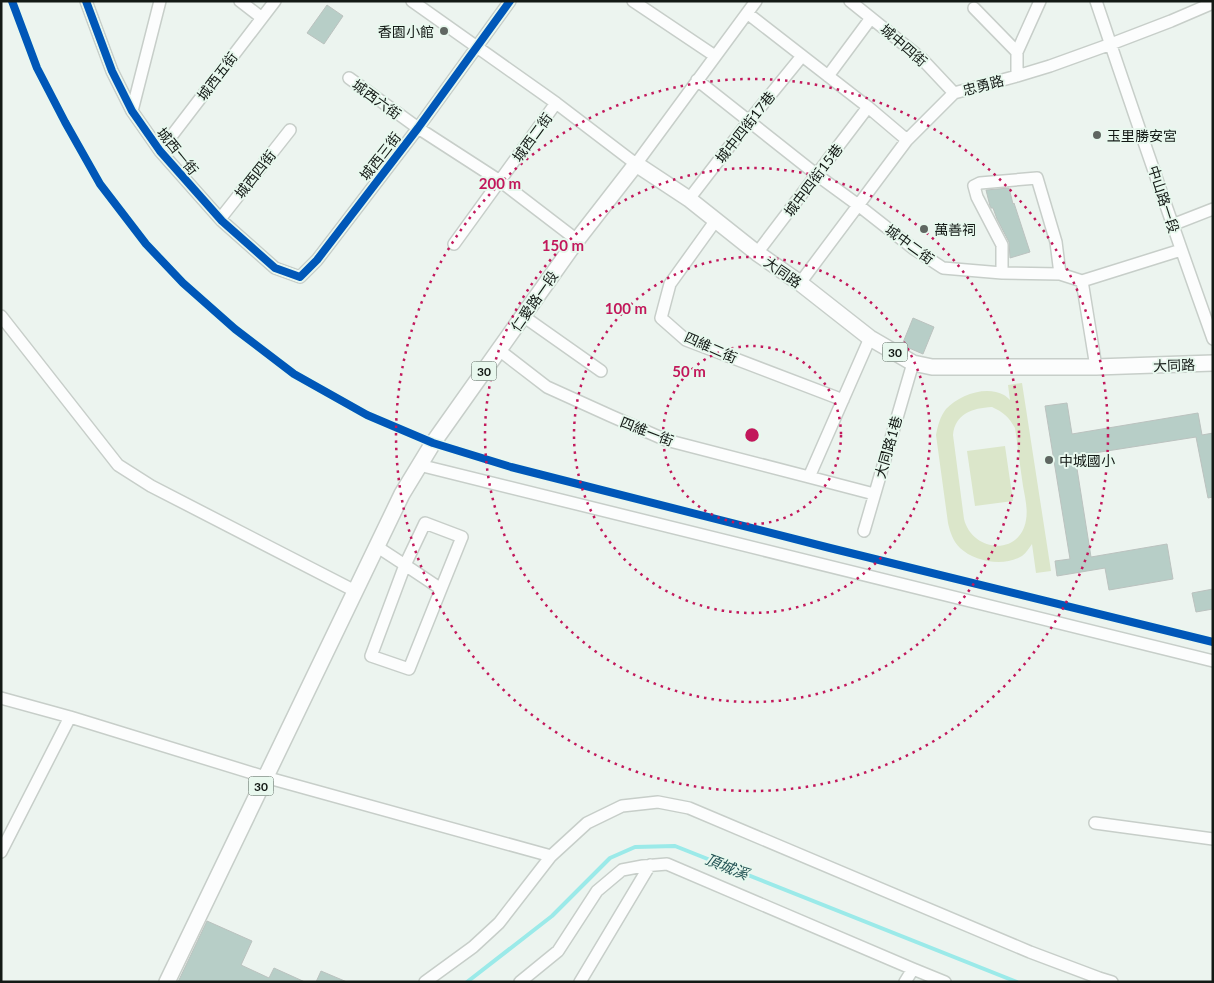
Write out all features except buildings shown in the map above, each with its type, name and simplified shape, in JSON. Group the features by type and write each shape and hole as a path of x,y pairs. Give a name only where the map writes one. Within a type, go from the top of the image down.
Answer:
{"main road":[{"name":"大同路","path":"636,164 689,199 870,338 913,363 932,367 1096,367 1213,363"},
{"name":"仁愛路一段","path":"355,591 402,494 433,443 577,240 636,164"},
{"name":"30","path":"167,982 355,591"}],"street":[{"name":"城西一街","path":"86,1 112,71 132,111 160,151 220,218 275,268 300,277"},
{"path":"132,111 160,1"},
{"path":"240,1 262,18"},
{"name":"城西五街","path":"160,151 275,1"},
{"name":"大同路","path":"412,1 556,103 636,164"},
{"name":"城西三街","path":"300,277 317,260 418,128 510,1"},
{"path":"633,1 716,56"},
{"name":"仁愛路一段","path":"636,164 756,1"},
{"name":"城中四街","path":"850,1 922,59 954,93"},
{"path":"1017,76 1017,52 1040,1"},
{"name":"中山路一段","path":"1096,1 1213,339"},
{"name":"忠勇路","path":"800,283 907,140 954,93 1017,76 1111,44 1213,3"},
{"path":"974,8 1017,52"},
{"path":"747,13 868,107 907,140"},
{"path":"828,76 871,18"},
{"name":"城中四街17巷","path":"689,199 802,56"},
{"name":"城西六街","path":"349,78 418,128 500,181 577,240"},
{"name":"城中二街","path":"697,80 817,175 858,204 914,249 943,268 1002,273 1060,274 1082,281"},
{"name":"城西二街","path":"454,244 556,103"},
{"name":"城中四街15巷","path":"757,253 868,107"},
{"name":"城西四街","path":"220,218 290,130"},
{"path":"1002,273 1002,246 977,197 974,186 980,183 1037,178 1056,242 1060,274"},
{"path":"1172,225 1213,209"},
{"name":"四維二街","path":"716,220 670,284 661,318 686,340 843,400"},
{"path":"1096,367 1082,281 1181,250"},
{"path":"1,316 118,465 151,486 355,591"},
{"path":"522,316 600,371"},
{"path":"809,477 870,338"},
{"name":"四維一街","path":"499,350 547,387 666,440 874,494"},
{"name":"大同路1巷","path":"864,531 913,363"},
{"path":"419,465 1213,661"},
{"path":"425,523 462,536 409,669 371,656 405,565 425,523"},
{"path":"376,546 440,589"},
{"path":"1,698 70,717 265,777 552,856"},
{"path":"1,852 70,717"},
{"path":"425,982 473,947 499,923 552,856 587,823 622,806 658,802 689,808 1030,952 1112,982"},
{"path":"1095,823 1213,839"},
{"path":"520,982 558,951 597,891 622,870 668,864 945,982"},
{"path":"580,982 650,865"},
{"path":"905,982 913,969"}],"green space":[{"path":"1022,383 1051,571 1036,573 1032,544 1022,556 1007,561 981,560 973,557 960,548 952,536 948,523 936,435 938,424 951,404 973,393 981,391 997,392 1005,395 1010,400 1008,385","holes":["992,407 1003,413 1015,428 1027,512 1022,532 1015,540 1006,545 996,546 986,544 976,538 969,530 964,519 953,435 957,422 966,413"]},
{"path":"1005,446 1013,501 975,506 967,451"}],"waterway":[{"name":"頂城溪","path":"467,982 552,916 610,858 635,847 675,846 1017,982"}],"cycle path":[{"path":"12,1 37,68 65,122 100,184 146,244 183,283 235,329 294,374 367,415 433,443 511,467 1213,642"},
{"path":"86,1 112,71 132,111 160,151 222,221 275,268 300,277 317,260 418,128 510,1"}],"place":[{"name":"香園小館","path":"444,31"},
{"name":"玉里勝安宮","path":"1097,135"},
{"name":"萬善祠","path":"924,229"},
{"name":"中城國小","path":"1049,460"}]}
